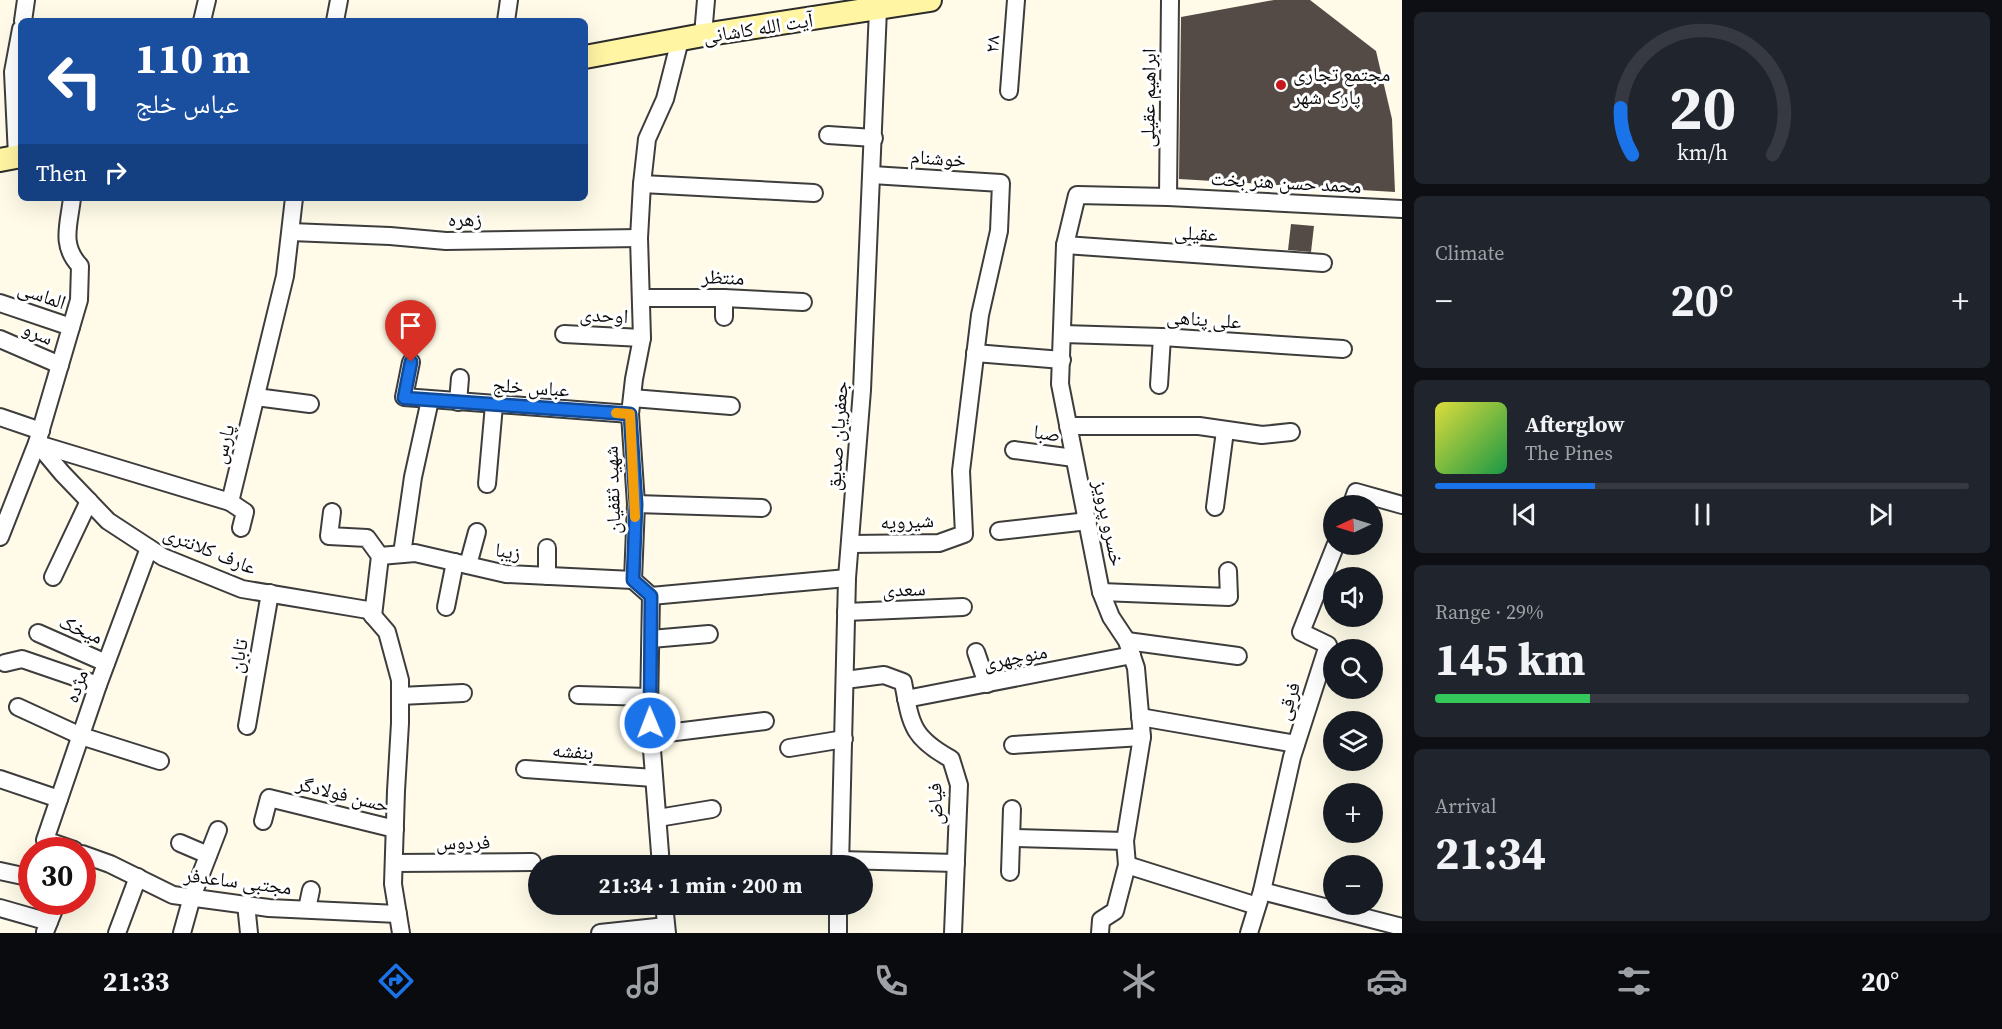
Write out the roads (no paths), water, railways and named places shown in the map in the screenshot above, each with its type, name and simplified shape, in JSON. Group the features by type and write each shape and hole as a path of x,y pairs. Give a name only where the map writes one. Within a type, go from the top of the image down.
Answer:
{"main road":[{"name":"آیت الله کاشانی","path":"588,56 849,7 879,9 930,0"}],"street":[{"path":"23,18 26,0"},
{"path":"203,18 207,0"},
{"path":"336,18 339,0"},
{"path":"506,18 509,0"},
{"path":"704,35 706,0"},
{"name":"۲۸","path":"1009,91 1016,0"},
{"name":"ابراهیم عقیلی","path":"1168,197 1170,0"},
{"name":"جعفریان صدیق","path":"840,855 847,578 862,390 879,9"},
{"name":"شهید ثقفیان","path":"633,580 636,504 631,406 642,338 639,238 642,184 647,139 665,99 680,40"},
{"path":"13,157 7,85 13,72 18,45"},
{"path":"828,135 873,138"},
{"name":"خوشنام","path":"872,175 1001,183 999,231 980,315 975,353"},
{"path":"642,184 814,193"},
{"name":"خسرو پرویز","path":"1100,933 1101,920 1115,912 1126,865 1125,841 1142,737 1136,668 1129,648 1110,617 1101,592 1060,384 1065,245 1077,195 1168,197"},
{"name":"محمد حسن هنر بخت","path":"1168,197 1402,209"},
{"path":"0,537 39,437 79,300 80,266 72,257 67,244 72,201"},
{"name":"پارس","path":"230,502 285,276 294,201"},
{"name":"زهره","path":"291,232 446,241 639,238"},
{"name":"عقیلی","path":"1065,245 1323,263"},
{"name":"منتظر","path":"640,298 724,298 803,302"},
{"path":"724,298 724,317"},
{"name":"الماسی","path":"0,303 71,327"},
{"name":"اوحدی","path":"564,334 642,338"},
{"name":"علی پناهی","path":"1063,334 1162,337 1342,349"},
{"path":"1159,385 1162,337"},
{"name":"سرو","path":"0,339 60,365"},
{"path":"975,353 1062,360"},
{"name":"شیرویه","path":"850,544 939,543 964,534 961,471 975,353"},
{"name":"عباس خلج","path":"411,362 404,398 494,405 731,406"},
{"path":"458,402 460,378"},
{"path":"256,397 310,404"},
{"path":"402,554 413,477 430,400"},
{"path":"487,484 494,405"},
{"path":"0,417 39,437 230,502 245,512 241,528"},
{"path":"1068,426 1199,426 1262,435 1291,432"},
{"path":"1215,507 1225,431"},
{"name":"عارف کلانتری","path":"39,437 62,473 108,521 163,557 242,589 368,610 373,616"},
{"name":"صبا","path":"1014,450 1074,458"},
{"path":"1383,500 1402,505"},
{"path":"53,577 89,501"},
{"path":"636,504 762,508"},
{"path":"332,512 329,536 367,538 380,556 373,616 387,632 400,680 393,884 401,933"},
{"path":"999,531 1088,521"},
{"path":"446,607 461,564 477,532"},
{"name":"مژده","path":"46,837 98,685 149,548"},
{"path":"547,548 547,576"},
{"name":"زیبا","path":"380,556 415,553 506,574 633,580"},
{"name":"فرقی","path":"1249,933 1296,744 1328,645 1301,632 1332,555"},
{"path":"1101,592 1229,597 1228,572"},
{"path":"633,580 651,596 847,578"},
{"name":"تابان","path":"247,726 270,593"},
{"path":"651,596 651,735 660,855"},
{"name":"سعدی","path":"846,612 963,607"},
{"name":"میخک","path":"38,633 106,663"},
{"path":"651,639 709,634"},
{"name":"منوچهری","path":"906,699 987,684 1129,648 1238,656"},
{"path":"976,652 987,684"},
{"path":"4,663 22,659 98,685"},
{"name":"فیاض","path":"845,680 884,675 903,682 916,734 934,750 951,759 959,785 953,933"},
{"path":"400,696 463,693"},
{"path":"578,695 650,697"},
{"path":"18,706 81,736 160,761"},
{"path":"1140,717 1296,744"},
{"path":"651,735 765,721"},
{"path":"1013,744 1142,737"},
{"path":"789,748 844,739"},
{"name":"بنفشه","path":"525,768 654,778"},
{"path":"0,779 59,799"},
{"name":"حسن فولادگر","path":"263,821 269,798 395,829"},
{"path":"658,818 712,809"},
{"path":"1010,872 1012,809"},
{"path":"182,933 192,897 218,830"},
{"path":"1012,838 1125,841"},
{"path":"180,843 208,855"},
{"name":"مجتبی ساعدفر","path":"96,859 173,895 246,904 398,914"},
{"name":"فردوس","path":"394,863 528,862"},
{"path":"873,863 956,863"},
{"path":"1126,865 1259,898 1402,927"},
{"path":"0,870 18,874"},
{"path":"117,933 138,877"},
{"path":"307,909 311,890"},
{"path":"246,904 249,933"},
{"path":"0,908 47,928"},
{"path":"838,915 838,933"},
{"path":"600,933 666,929"}],"place":[{"name":"مجتمع تجاری پارک شهر","path":"1281,85"}]}
